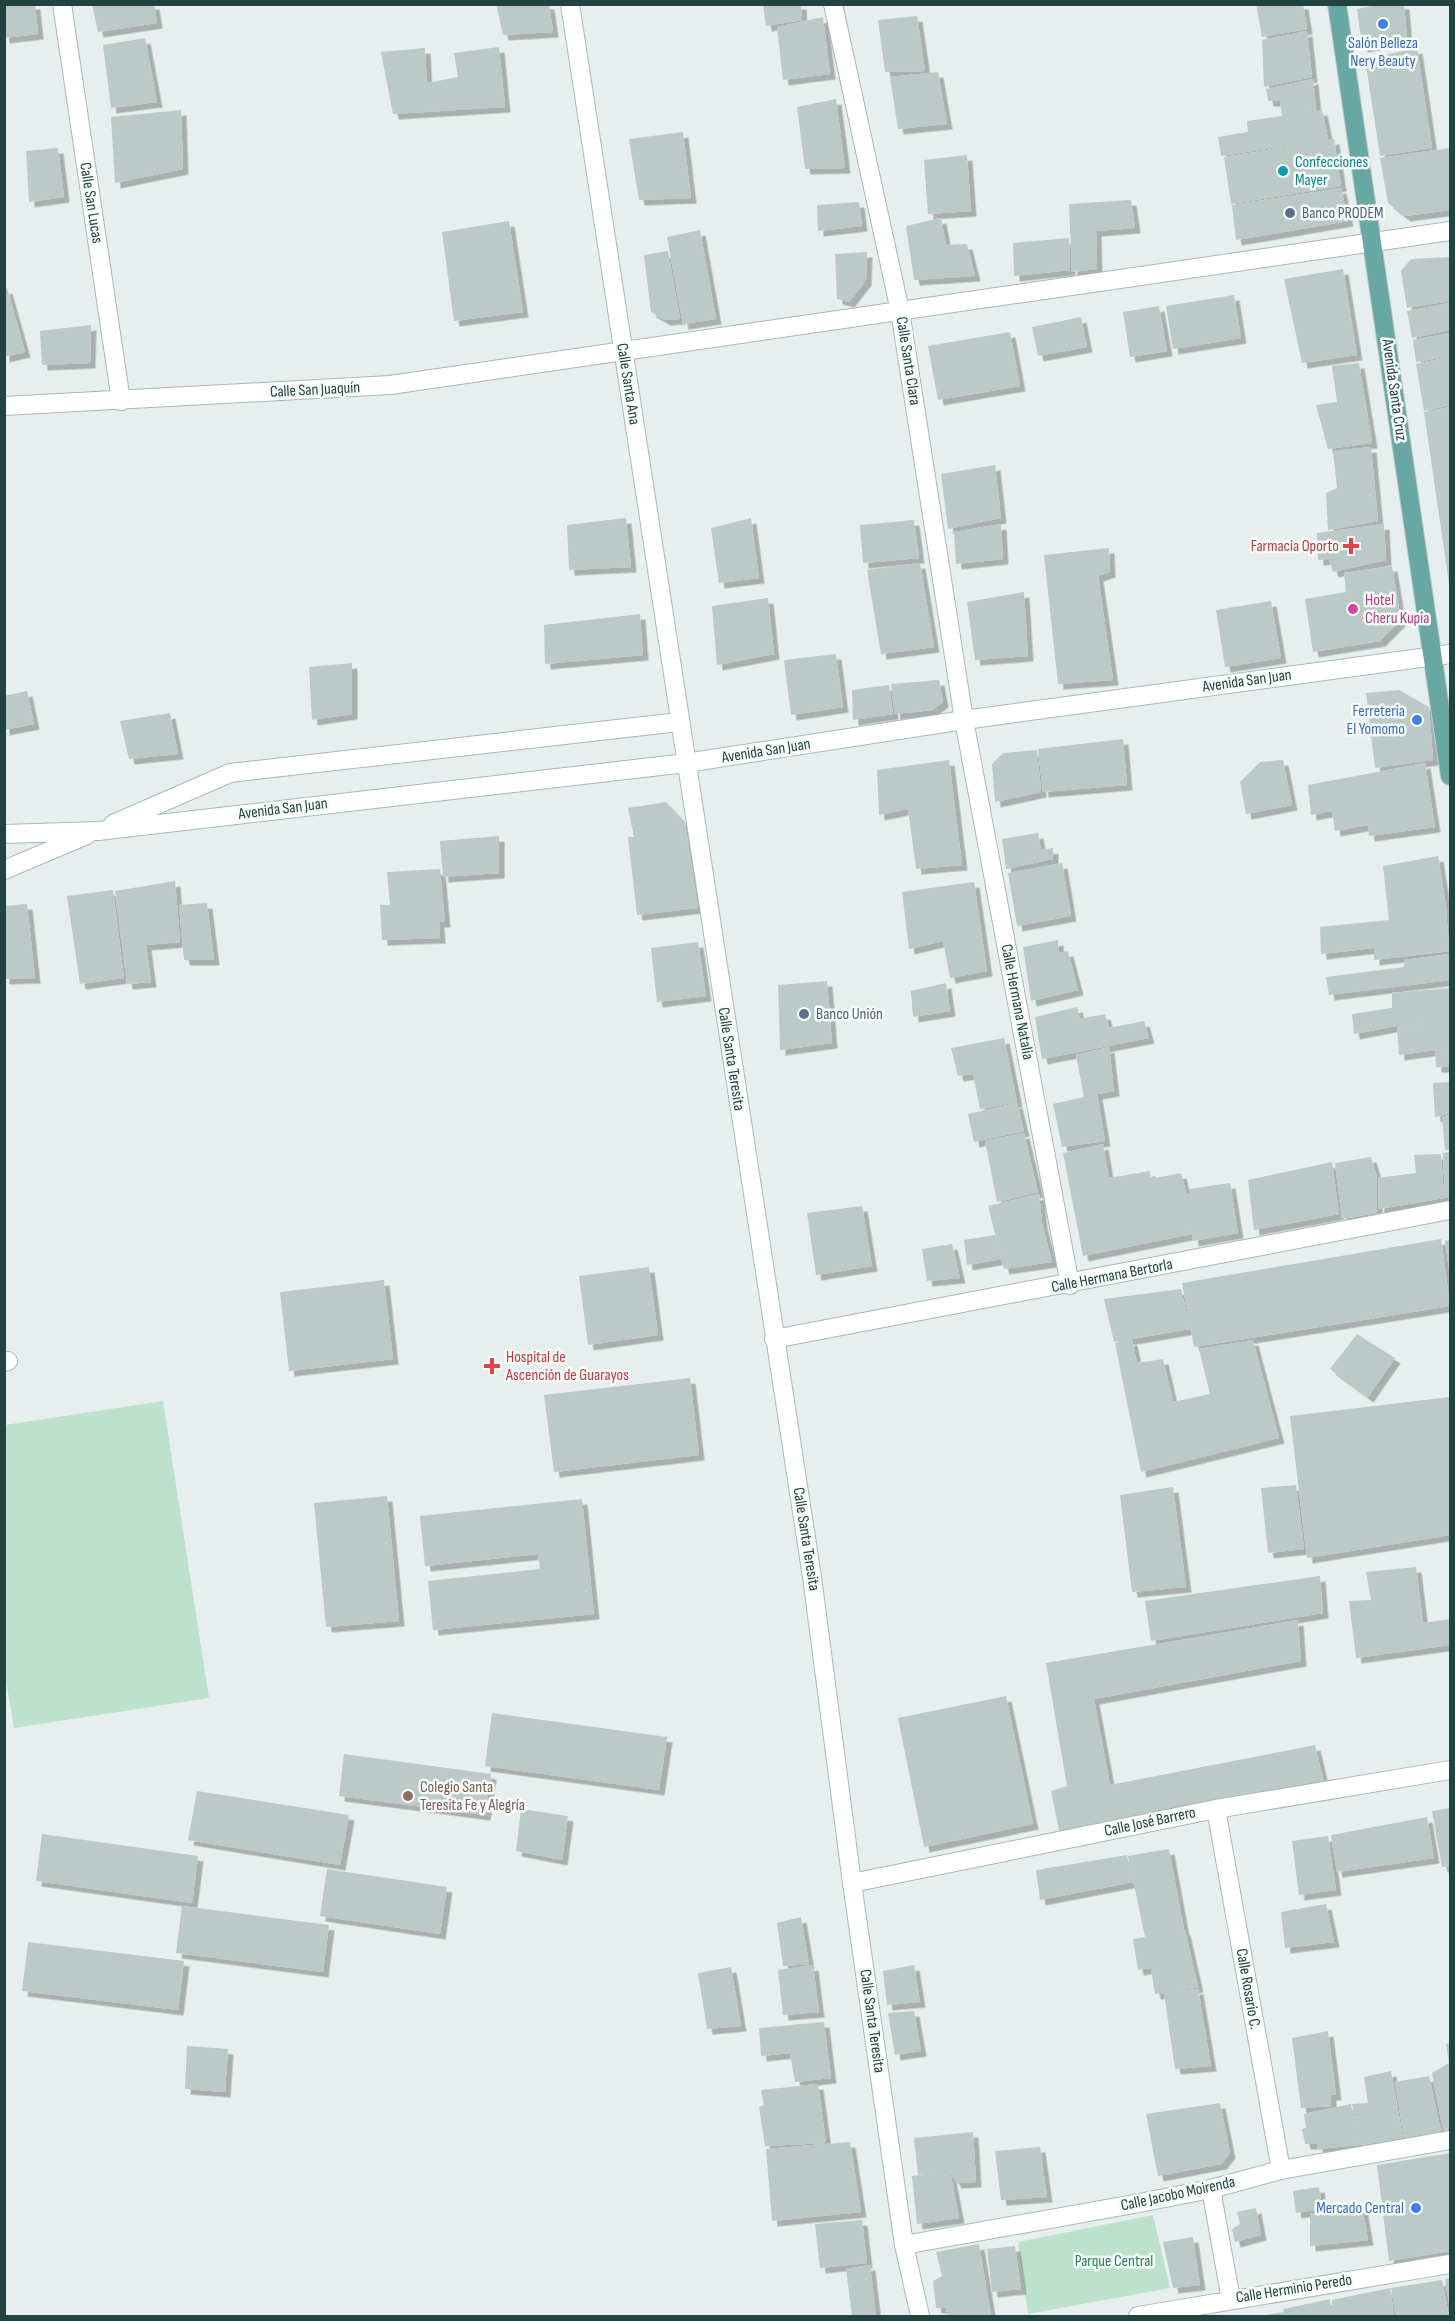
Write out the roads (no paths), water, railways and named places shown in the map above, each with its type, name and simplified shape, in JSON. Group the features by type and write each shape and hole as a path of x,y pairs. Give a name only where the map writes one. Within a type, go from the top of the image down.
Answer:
{"main road":[{"name":"Avenida Santa Cruz","path":"1336,4 1450,776"}],"street":[{"name":"Calle San Lucas","path":"62,4 121,401"},
{"name":"Calle Santa Ana","path":"570,4 686,763"},
{"name":"Calle Santa Clara","path":"833,4 900,311 964,720"},
{"name":"Calle San Juaquín","path":"4,406 390,385 1450,231"},
{"name":"Avenida San Juan","path":"4,834 98,831 686,763 964,720 1450,654"},
{"name":"Calle Hermana Natalia","path":"964,720 1070,1285"},
{"name":"Avenida San Juan","path":"4,870 230,773 679,722"},
{"name":"Calle Santa Teresita","path":"686,763 812,1577 852,1883 904,2245 920,2316"},
{"name":"Calle Hermana Bertorla","path":"774,1340 1070,1285 1450,1210"},
{"name":"Calle José Barrero","path":"852,1883 1216,1809 1450,1770"},
{"name":"Calle Rosario C.","path":"1216,1809 1281,2170"},
{"name":"Calle Jacobo Moirenda","path":"904,2245 1211,2189 1281,2170 1450,2140"},
{"path":"1211,2189 1231,2300"},
{"name":"Calle Herminio Peredo","path":"1138,2316 1450,2264"}],"place":[{"name":"Salón Belleza Nery Beauty","path":"1383,24"},
{"name":"Confecciones Mayer","path":"1283,171"},
{"name":"Banco PRODEM","path":"1290,213"},
{"name":"Farmacia Oporto","path":"1351,546"},
{"name":"Hotel Cheru Kupia","path":"1353,609"},
{"name":"Ferreteria El Yomomo","path":"1417,720"},
{"name":"Banco Unión","path":"804,1014"},
{"name":"Hospital de Ascención de Guarayos","path":"492,1366"},
{"name":"Colegio Santa Teresita Fe y Alegría","path":"408,1796"},
{"name":"Mercado Central","path":"1416,2208"}],"park label":[{"name":"Parque Central","path":"1114,2261"}]}
